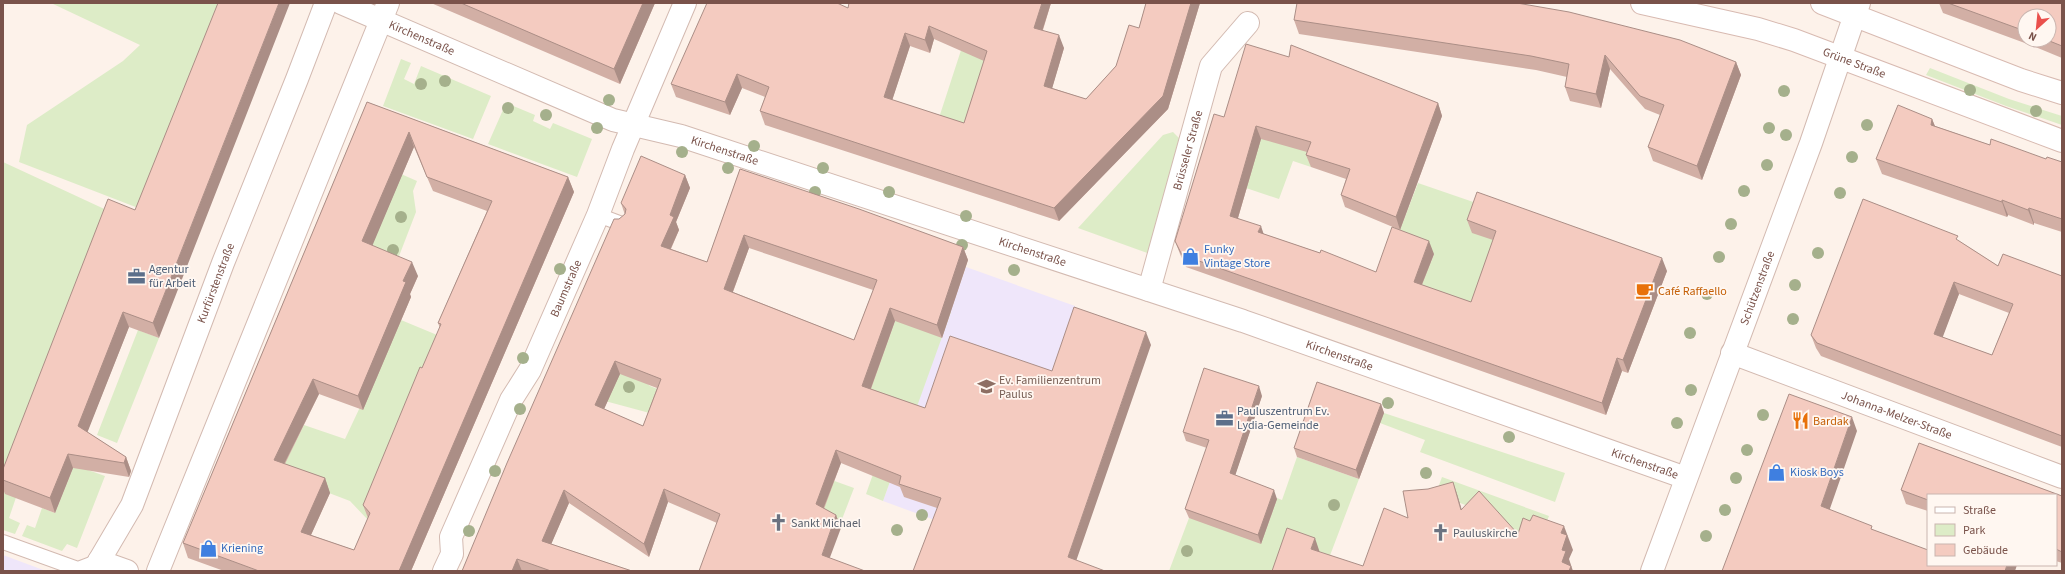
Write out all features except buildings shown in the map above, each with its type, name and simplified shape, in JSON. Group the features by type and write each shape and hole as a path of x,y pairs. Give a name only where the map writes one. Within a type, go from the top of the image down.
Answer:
{"street":[{"name":"Kurfürstenstraße","path":"97,566 132,505 223,263 326,3"},
{"path":"158,571 385,11 340,3"},
{"name":"Baumstraße","path":"444,571 452,554 451,537 511,400 530,370 598,214 633,124 685,3"},
{"name":"Grüne Straße","path":"1642,3 1758,29 1840,57 2024,129 2062,142"},
{"path":"1822,3 1856,9 2021,80 2062,93"},
{"name":"Schützenstraße","path":"1652,571 1811,143 1856,9"},
{"name":"Kirchenstraße","path":"385,11 400,29 613,120 681,136 1149,290 1686,478"},
{"name":"Brüsseler Straße","path":"1149,290 1211,66 1248,23"},
{"name":"Johanna-Melzer-Straße","path":"1732,353 2062,477"},
{"path":"97,566 127,571"}],"lane":[{"path":"598,214 622,224"},
{"path":"3,542 78,569 97,566"}],"shaded area":[{"name":"Ev. Familienzentrum Paulus","path":"966,267 1075,306 1022,464 970,533 883,501"},
{"path":"3,555 46,571 3,571"}],"green space":[{"path":"51,3 227,3 146,211 19,162 27,125 123,61 140,45"},
{"path":"964,41 997,50 968,137 936,127"},
{"path":"401,59 411,63 404,79 414,84 421,66 491,96 473,139 383,106"},
{"path":"1930,68 2009,99 2062,116 2062,125 2006,106 1926,75"},
{"path":"506,103 535,115 533,121 550,129 553,123 592,139 577,177 488,144"},
{"path":"1173,132 1179,138 1150,254 1078,228 1163,135"},
{"path":"1257,138 1321,139 1311,167 1293,161 1279,199 1246,188"},
{"path":"3,162 113,213 9,518 20,523 15,534 3,530"},
{"path":"401,174 417,181 413,191 416,212 396,264 369,253"},
{"path":"1418,183 1482,205 1501,243 1473,321 1443,303 1390,257 1431,262 1434,254 1396,240"},
{"path":"951,312 883,501 866,494 896,409 867,399 895,321"},
{"path":"401,320 454,342 368,520 350,501 308,485 289,530 284,455 288,457 304,425 345,439"},
{"path":"138,330 159,338 117,443 97,435"},
{"path":"624,364 650,386 665,392 657,415 605,401"},
{"path":"1384,413 1565,473 1555,502 1420,452 1425,440 1380,423"},
{"path":"754,452 854,488 839,527"},
{"path":"1297,457 1359,479 1326,566 1282,571 1169,571 1189,518 1268,524 1277,498 1282,500"},
{"path":"74,465 105,476 77,548 67,544 62,551 22,536 27,525 35,528 42,508 55,513"},
{"path":"1442,477 1549,516 1543,531 1530,550 1479,510 1460,503 1458,497 1425,524"}],"place":[{"name":"Funky Vintage Store","path":"1191,256"},
{"name":"Agentur für Arbeit","path":"136,276"},
{"name":"Café Raffaello","path":"1645,291"},
{"name":"Ev. Familienzentrum Paulus","path":"986,387"},
{"name":"Pauluszentrum Ev. Lydia-Gemeinde","path":"1224,418"},
{"name":"Bardak","path":"1800,421"},
{"name":"Kiosk Boys","path":"1777,472"},
{"name":"Sankt Michael","path":"778,523"},
{"name":"Pauluskirche","path":"1440,533"},
{"name":"Kriening","path":"208,548"}]}
